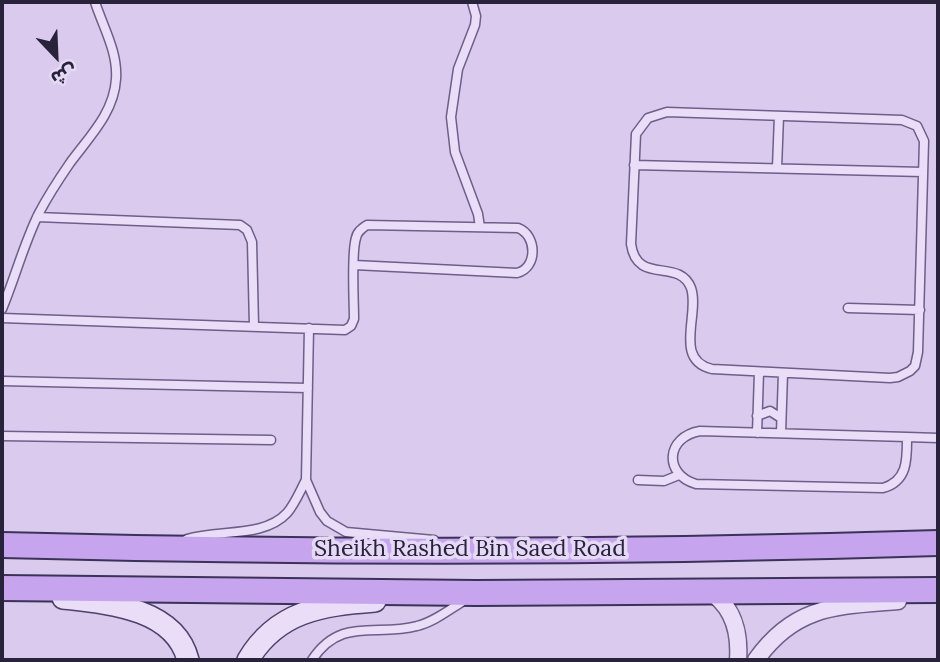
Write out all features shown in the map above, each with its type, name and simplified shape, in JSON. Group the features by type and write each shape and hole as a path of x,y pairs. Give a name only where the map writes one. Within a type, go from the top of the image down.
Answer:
{"main road":[{"name":"Sheikh Rashed Bin Saed Road","path":"2,545 458,551 938,542"},
{"name":"Sheikh Rashed Bin Saed Road","path":"2,590 476,593 938,590"}],"street":[{"path":"2,590 99,602 132,609 155,619 176,635 186,649 188,660"},
{"path":"620,591 709,590 727,608 736,624 738,660"},
{"path":"247,660 275,626 295,614 355,602 476,593"},
{"path":"756,660 781,630 811,613 840,605 938,597"}],"lane":[{"path":"2,309 37,217 57,181 106,114 115,90 113,52 95,2"},
{"path":"472,2 476,16 475,25 458,69 451,117 455,152 478,214 480,227"},
{"path":"667,112 779,116 910,122 917,126 924,141 918,359 915,366 904,375 890,378 705,368 694,359 690,347 692,299 689,284 677,273 644,268 632,254 636,134 643,123 654,115 667,112"},
{"path":"778,169 779,116"},
{"path":"634,165 923,172"},
{"path":"37,217 240,225 247,230 252,242 254,326"},
{"path":"2,318 345,330 351,326 354,319 354,265 356,236 367,225 518,228 527,232 532,242 531,265 517,273 354,265"},
{"path":"848,308 920,310"},
{"path":"309,328 306,480 320,512 336,528 357,534 428,539 458,551"},
{"path":"757,433 759,372"},
{"path":"781,433 783,373"},
{"path":"2,381 308,388"},
{"path":"757,416 770,411 782,418"},
{"path":"907,438 905,470 896,482 883,488 696,484 679,475 673,456 675,446 690,433 938,438"},
{"path":"2,436 271,440"},
{"path":"638,480 664,481 679,475"},
{"path":"165,549 209,533 254,530 270,526 286,514 306,480"},
{"path":"312,660 327,643 345,633 368,628 416,626 433,620 476,593"}]}
